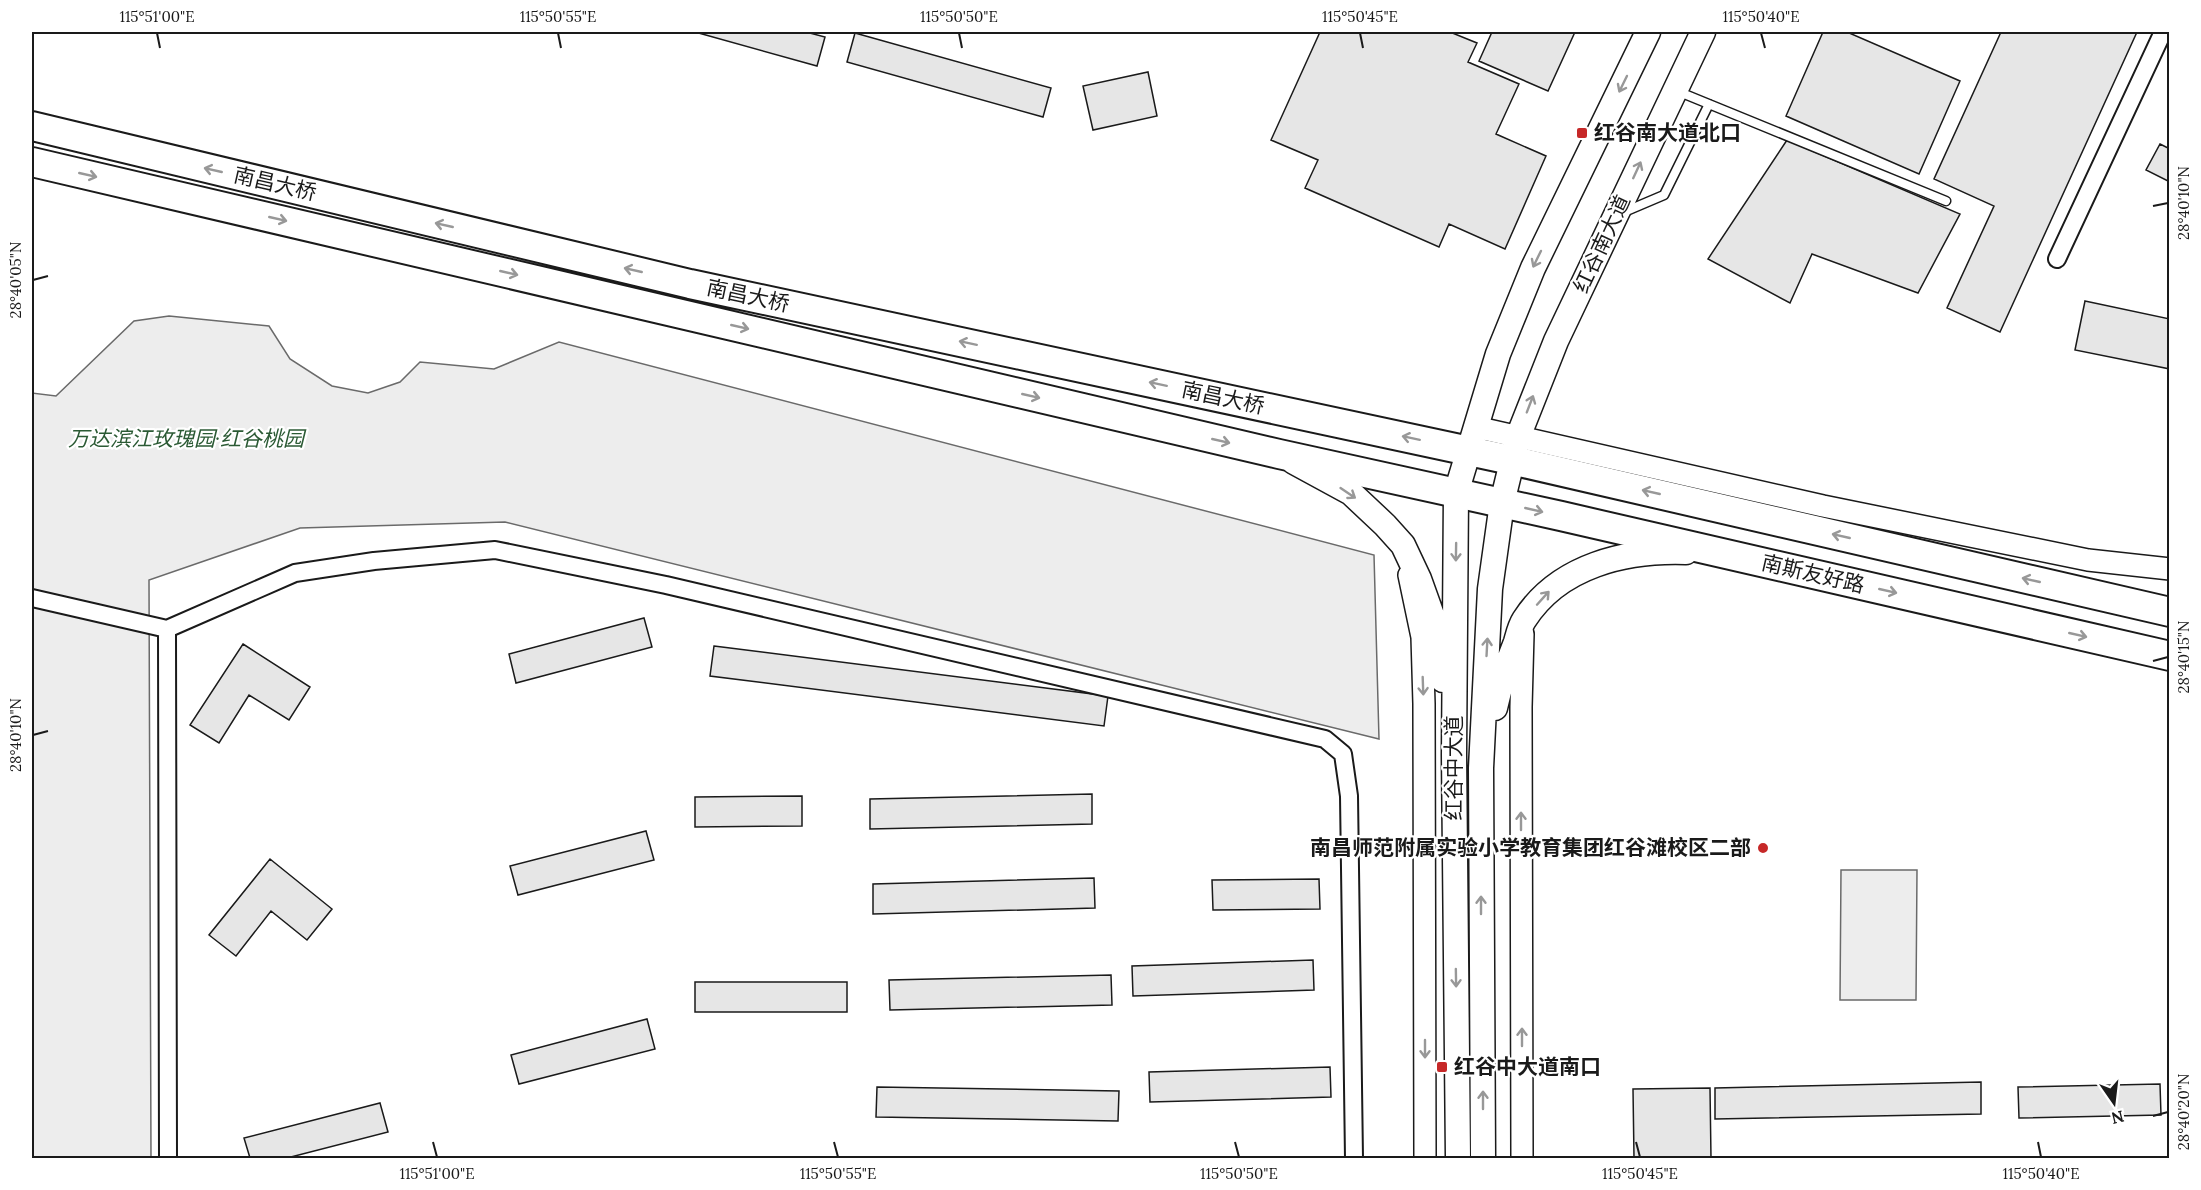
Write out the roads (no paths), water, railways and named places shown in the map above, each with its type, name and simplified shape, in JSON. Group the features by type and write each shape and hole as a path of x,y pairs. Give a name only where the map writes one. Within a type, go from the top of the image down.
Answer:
{"highway":[{"name":"南昌大桥","path":"32,126 690,284 1472,439"},
{"name":"南昌大桥","path":"32,162 1279,454 1456,493"},
{"name":"南斯友好路","path":"1472,439 2169,612"},
{"name":"南斯友好路","path":"1456,493 2169,656"}],"main road":[{"path":"1472,439 1498,354 1533,268 1648,32"},
{"name":"红谷南大道","path":"1514,448 1556,341 1703,32"},
{"name":"红谷中大道","path":"1458,1158 1454,755 1456,493 1472,439"},
{"name":"红谷中大道","path":"1483,1158 1480,768 1490,589 1502,503 1514,448"},
{"path":"1279,454 1351,493 1403,545 1419,579 1433,618 1454,755"},
{"path":"1480,768 1502,676 1524,621 1549,591 1576,572 1612,559 1659,551 1725,554"}],"street":[{"path":"2057,259 2163,32"},
{"path":"1514,448 1823,506 2076,557 2169,569"},
{"path":"1403,545 1422,637 1425,1158"},
{"path":"32,598 167,629 295,573 374,561 495,550 666,585 1325,740 1343,754 1349,796 1354,1158"},
{"path":"1522,1158 1521,684 1524,621"},
{"path":"167,629 168,1158"}],"lane":[{"path":"1675,90 1946,201"},
{"path":"1615,216 1664,195 1709,104"}],"place":[{"name":"红谷南大道北口","path":"1582,133"},
{"name":"南昌师范附属实验小学教育集团红谷滩校区二部","path":"1763,848"},
{"name":"红谷中大道南口","path":"1442,1067"}],"park label":[{"name":"万达滨江玫瑰园·红谷桃园","path":"186,439"}]}
